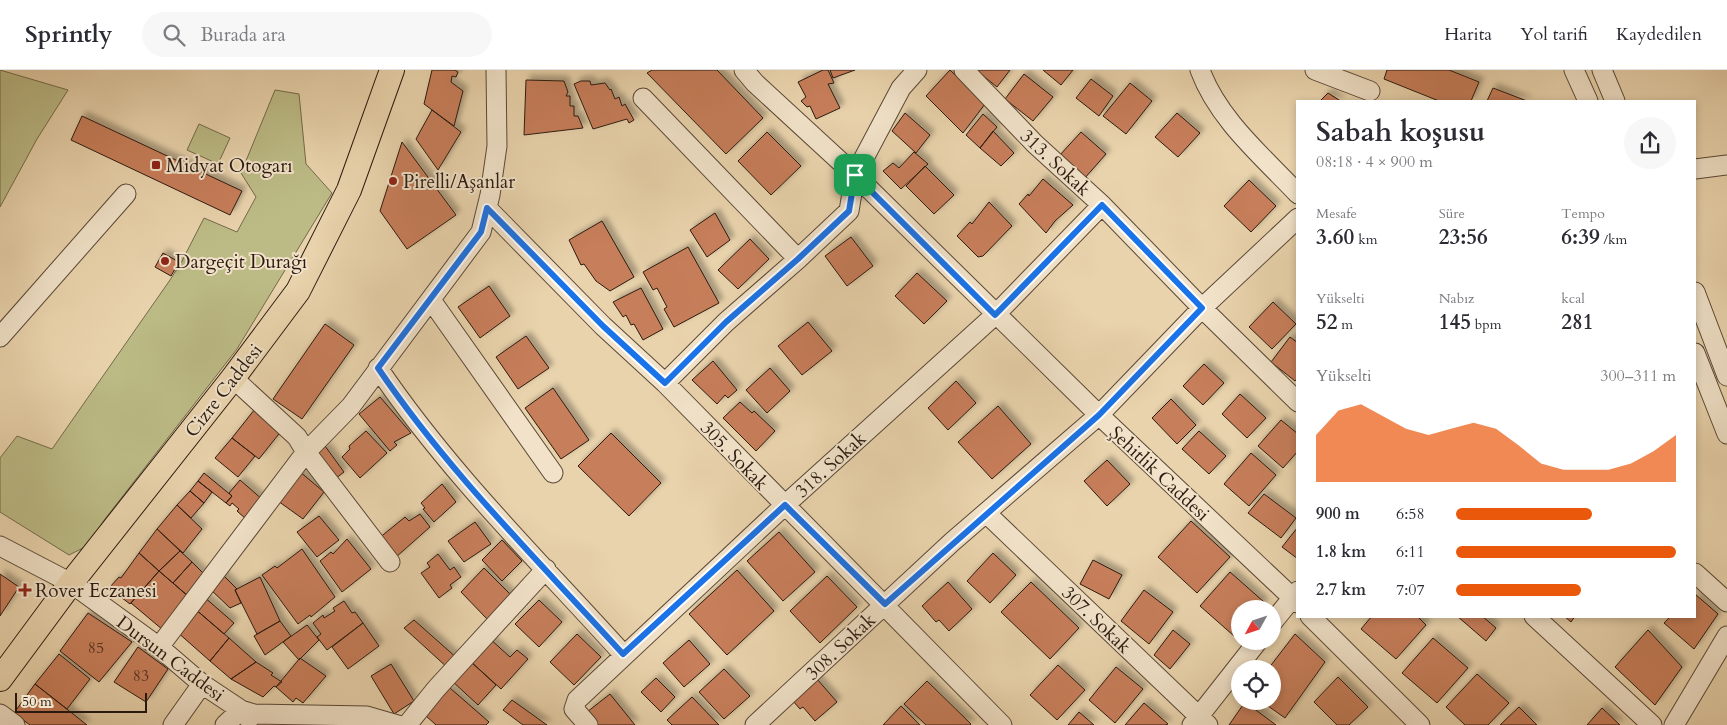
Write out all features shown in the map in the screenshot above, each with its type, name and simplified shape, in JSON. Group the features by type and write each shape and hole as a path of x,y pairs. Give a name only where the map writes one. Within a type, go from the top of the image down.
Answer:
{"main road":[{"name":"Cizre Caddesi","path":"0,678 71,583 233,378 298,291 349,190 392,70"}],"street":[{"path":"159,647 306,452 351,406 481,232 487,208 497,146 496,70"},
{"name":"Şehitlik Caddesi","path":"744,70 755,83 855,175 995,315 1099,415 1296,598"},
{"path":"665,383 726,322 849,211 855,175 901,88 917,70"},
{"name":"313. Sokak","path":"964,70 1035,144 1102,205 1202,308 1296,400"},
{"path":"1200,70 1208,92 1243,137 1296,192"},
{"path":"1315,70 1370,91"},
{"path":"1574,70 1588,100"},
{"path":"1602,70 1615,100"},
{"path":"643,98 798,259"},
{"path":"1696,169 1727,165"},
{"path":"0,337 126,194"},
{"name":"318. Sokak","path":"588,725 574,709 574,704 623,654 995,315 1102,205"},
{"name":"305. Sokak","path":"487,208 603,326 665,383 885,604 998,724"},
{"name":"308. Sokak","path":"755,725 885,604 1099,415 1202,308 1296,220"},
{"path":"1696,295 1727,376"},
{"path":"431,300 554,472"},
{"path":"1696,355 1727,434"},
{"path":"378,368 439,451 497,519 546,568 623,654"},
{"path":"233,378 298,437 306,452 390,562"},
{"name":"307. Sokak","path":"986,513 1200,722"},
{"name":"Dursun Caddesi","path":"0,546 71,583 159,647 202,684 241,710 254,714 367,716 398,725"},
{"path":"407,725 546,568"},
{"path":"1696,574 1727,602"},
{"path":"1281,614 1296,598"},
{"path":"1312,618 1420,725"},
{"path":"1536,618 1652,725"},
{"path":"1674,725 1727,636"},
{"path":"1200,722 1252,650"},
{"path":"173,725 202,684"},
{"path":"225,725 241,710 255,725"},
{"path":"0,714 16,725"}],"shaded area":[{"path":"0,70 68,90 37,139 0,207"},
{"path":"275,90 299,94 306,164 332,193 237,349 105,519 87,546 69,555 0,512 0,458 17,436 52,449 170,280 204,218 237,232 256,197 241,173"},
{"path":"199,124 230,138 218,164 187,150"}],"building":[{"path":"432,70 455,70 458,72 456,77 452,76 451,82 463,91 454,126 424,104"},
{"path":"652,70 717,70 763,118 726,154 647,73"},
{"path":"823,70 828,70 834,83 828,84 840,108 816,119 810,106 807,107 801,101 806,97 798,82"},
{"path":"830,70 855,70 833,78"},
{"path":"950,70 985,104 963,133 926,96"},
{"path":"976,70 1010,70 997,87"},
{"path":"1043,70 1073,70 1061,85"},
{"path":"1387,70 1449,70 1479,82 1471,100 1436,100 1384,79"},
{"path":"1024,74 1053,97 1033,121 1005,99"},
{"path":"1091,79 1113,96 1099,116 1076,98"},
{"path":"526,80 564,81 568,92 566,96 570,96 570,106 574,106 574,116 578,116 583,128 524,135"},
{"path":"581,81 590,81 591,85 605,83 611,89 615,99 619,97 622,106 625,104 634,120 629,123 627,119 593,129 574,84"},
{"path":"1130,83 1152,101 1126,134 1103,116"},
{"path":"1493,88 1524,100 1487,100"},
{"path":"1328,93 1339,100 1321,100"},
{"path":"432,110 461,132 438,170 416,139"},
{"path":"905,113 930,135 916,153 892,131"},
{"path":"1177,113 1200,133 1178,157 1155,137"},
{"path":"983,114 997,127 980,148 966,135"},
{"name":"Midyat Otogarı","path":"82,116 242,191 230,215 71,140"},
{"path":"993,131 1014,153 1001,166 980,148"},
{"path":"767,132 801,166 771,195 738,161"},
{"path":"1081,132 1106,154 1084,179 1059,156"},
{"path":"402,142 456,215 407,249 380,211"},
{"path":"914,152 928,164 901,189 883,171 893,163 899,168"},
{"path":"925,166 954,195 934,214 906,186"},
{"path":"1043,179 1073,205 1055,221 1046,233 1019,204 1028,194 1029,196"},
{"path":"1249,180 1276,206 1251,232 1224,206"},
{"path":"989,202 1012,226 983,256 978,257 957,236 970,222 972,224"},
{"path":"715,213 730,240 707,257 690,230"},
{"path":"602,221 634,277 610,291 596,281 584,264 581,265 569,240"},
{"path":"851,237 873,266 847,286 825,256"},
{"path":"750,239 769,259 738,289 718,270"},
{"path":"688,247 719,303 674,327 664,309 667,307 657,288 653,290 643,272"},
{"path":"163,253 179,262 171,276 155,267"},
{"path":"917,273 947,301 924,324 895,296"},
{"path":"489,286 510,316 480,338 458,307"},
{"path":"641,288 663,329 643,340 634,324 631,325 626,315 623,317 613,302"},
{"path":"1273,302 1296,324 1272,349 1249,327"},
{"path":"808,322 832,351 802,375 778,346"},
{"path":"325,324 354,345 302,419 273,399"},
{"path":"526,336 549,368 518,389 496,357"},
{"path":"1290,337 1296,342 1295,381 1271,362"},
{"path":"713,361 737,390 728,398 725,395 717,404 692,380"},
{"path":"1204,364 1224,383 1203,405 1183,386"},
{"path":"770,368 790,391 767,413 746,390"},
{"path":"956,381 976,403 948,430 928,408"},
{"path":"553,388 589,440 561,459 525,408"},
{"path":"1240,394 1266,418 1247,438 1222,414"},
{"path":"380,397 411,433 394,442 397,445 390,451 359,414"},
{"path":"1171,399 1196,425 1177,444 1152,418"},
{"path":"740,402 752,413 754,411 775,431 756,451 723,418"},
{"path":"998,406 1031,444 992,479 958,442"},
{"path":"255,409 282,430 259,459 232,438"},
{"path":"1281,420 1296,432 1296,453 1283,468 1258,446"},
{"path":"366,431 387,453 360,478 342,457 350,449 349,446"},
{"path":"1199,431 1226,456 1209,474 1182,449"},
{"path":"611,433 661,483 629,516 578,466"},
{"path":"232,438 255,456 238,477 215,458"},
{"path":"325,446 344,472 335,479 316,455"},
{"path":"1251,453 1276,475 1249,506 1224,484"},
{"path":"1107,460 1130,484 1107,506 1084,481"},
{"path":"299,471 324,492 303,519 278,501"},
{"path":"204,473 232,496 226,503 198,481"},
{"path":"240,480 263,500 246,519 237,511 239,509 232,503 230,506 226,503 232,496 229,493"},
{"path":"198,481 212,492 204,503 190,491"},
{"path":"442,484 456,502 434,522 423,509 425,508 421,503"},
{"path":"190,491 204,503 191,518 177,505"},
{"path":"1264,494 1296,518 1281,538 1248,513"},
{"path":"177,505 202,529 183,553 157,529"},
{"path":"420,514 430,527 395,558 378,539 405,517 409,521"},
{"path":"319,516 339,540 317,557 297,532"},
{"path":"1191,521 1230,557 1197,593 1158,557"},
{"path":"475,522 491,544 464,562 448,541"},
{"path":"157,529 180,551 159,571 139,553"},
{"path":"1296,530 1296,558 1282,547"},
{"path":"779,532 815,572 783,601 747,561"},
{"path":"347,539 371,569 342,592 320,561 331,552 333,554"},
{"path":"502,540 522,561 502,581 482,560"},
{"path":"302,549 335,597 311,617 310,615 298,624 262,575 275,566 277,568"},
{"path":"180,551 192,562 173,583 159,571"},
{"path":"139,553 159,571 130,604 109,588 119,577 121,578"},
{"path":"993,553 1016,575 990,603 967,581"},
{"path":"438,554 450,570 454,567 461,577 450,585 452,588 439,598 421,573 430,567 427,563"},
{"path":"1093,560 1122,575 1109,599 1080,584"},
{"path":"192,562 205,575 188,596 173,583"},
{"path":"484,568 513,597 488,620 461,592"},
{"path":"737,570 774,611 727,655 689,614"},
{"path":"159,571 189,597 163,630 131,603"},
{"path":"1230,572 1262,600 1231,600 1231,633 1200,606"},
{"path":"221,573 237,589 235,590 241,603 230,608 209,588"},
{"path":"0,574 19,587 0,616"},
{"path":"827,576 857,607 820,643 790,611"},
{"path":"260,577 280,621 257,634 235,590"},
{"path":"948,582 972,609 949,631 939,620 936,622 922,606"},
{"path":"1031,582 1079,628 1050,659 1001,612"},
{"path":"1144,590 1173,612 1149,644 1121,621"},
{"path":"1696,595 1718,614 1694,649 1664,623 1669,618 1696,618"},
{"path":"203,596 234,623 224,634 194,608"},
{"path":"539,600 562,622 539,647 515,624"},
{"path":"344,601 352,613 355,612 363,623 327,650 317,637 321,634 313,623 323,615 324,618 335,611 333,608"},
{"path":"194,608 229,638 210,661 176,631"},
{"path":"88,613 132,642 99,682 60,651"},
{"path":"1370,618 1419,618 1426,625 1396,659 1361,629"},
{"path":"1459,618 1484,618 1496,628 1486,641"},
{"path":"414,620 458,659 449,669 404,628"},
{"path":"280,621 291,636 265,655 254,636"},
{"path":"363,623 379,646 348,669 332,647"},
{"path":"307,625 319,640 299,660 283,642"},
{"path":"1173,630 1190,644 1170,669 1154,655"},
{"path":"1648,630 1682,667 1655,705 1615,667"},
{"path":"577,634 601,657 574,685 550,662"},
{"path":"1295,634 1325,662 1285,718 1274,710 1281,710 1281,660 1275,660"},
{"path":"229,638 256,662 231,679 210,661"},
{"path":"489,638 510,657 517,650 528,659 501,689 469,660"},
{"path":"1433,638 1468,668 1437,703 1402,673"},
{"path":"689,640 710,664 684,687 663,663"},
{"path":"138,647 168,669 146,702 114,682"},
{"path":"59,654 90,679 67,709 35,684"},
{"path":"300,658 326,676 303,703 296,698 293,702 276,687"},
{"path":"469,660 496,685 478,705 451,680"},
{"path":"256,662 273,673 271,675 282,682 276,687 274,686 263,697 231,679"},
{"path":"391,664 414,701 394,714 371,676"},
{"path":"1058,665 1085,690 1057,720 1030,695"},
{"path":"1116,667 1143,689 1115,723 1089,700"},
{"path":"724,669 750,696 724,719 699,692"},
{"path":"1477,674 1509,703 1488,725 1465,725 1446,707"},
{"path":"1338,677 1368,707 1349,725 1337,725 1314,702"},
{"path":"656,678 675,697 661,712 641,692"},
{"path":"817,679 837,702 815,721 803,707 800,709 793,701"},
{"path":"927,681 970,725 926,725 904,704"},
{"path":"35,684 87,725 30,725 14,713"},
{"path":"450,688 489,722 486,725 436,725 425,715"},
{"path":"610,694 635,725 597,725 587,712"},
{"path":"692,697 719,725 672,725 667,720"},
{"path":"512,700 547,725 523,725 503,710"},
{"path":"1144,703 1168,724 1125,725"},
{"path":"901,706 920,725 883,725"},
{"path":"1519,707 1537,725 1500,725"},
{"path":"1602,708 1620,725 1587,725"},
{"path":"1239,710 1256,710 1276,725 1229,725"},
{"path":"1079,712 1094,725 1068,725"}],"place":[{"name":"Midyat Otogarı","path":"156,165"},
{"name":"Pirelli/Aşanlar","path":"393,181"},
{"name":"Dargeçit Durağı","path":"165,261"},
{"name":"Rover Eczanesi","path":"25,590"}],"route":[{"path":"855,175 995,315 1102,205 1202,308 1099,415 952,542 885,604 785,505 623,654 546,568 497,519 439,451 402,404 378,368 481,232 487,208 603,326 665,383 726,322 849,211 855,175"}]}
